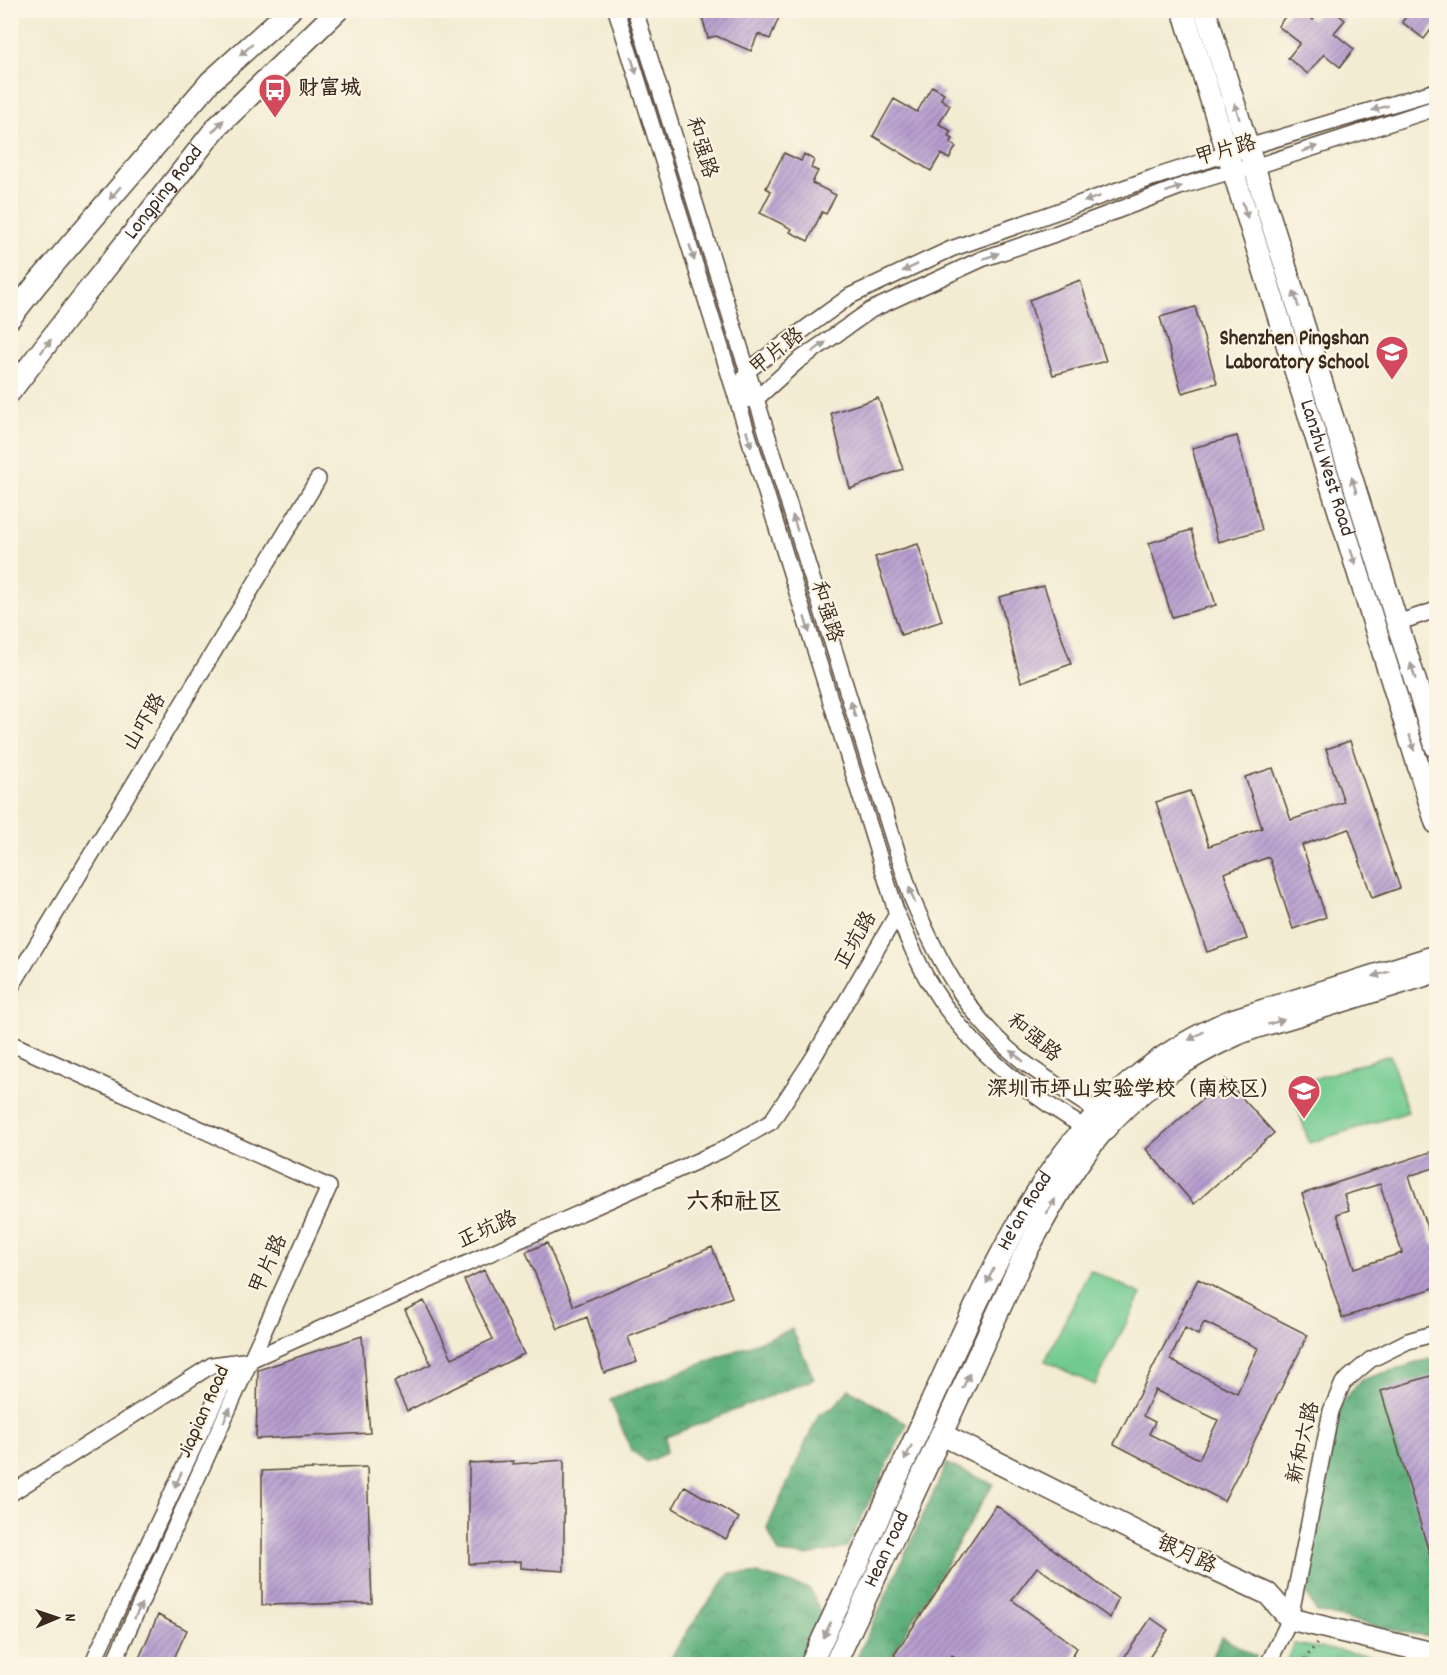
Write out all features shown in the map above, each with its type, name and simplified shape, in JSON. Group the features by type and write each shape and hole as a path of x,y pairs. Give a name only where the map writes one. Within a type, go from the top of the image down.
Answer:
{"street":[{"name":"Longping Road","path":"10,318 210,82 290,10"},
{"name":"Longping Road","path":"10,392 216,128 338,10"},
{"name":"和强路","path":"616,10 897,914 928,979 948,1010 976,1043 1015,1081 1039,1099 1094,1125"},
{"name":"和强路","path":"635,10 911,896 930,942 975,1013 997,1039 1094,1125"},
{"name":"Lanzhu West Road","path":"1183,10 1437,823"},
{"name":"Lanzhu West Road","path":"1205,10 1437,747"},
{"name":"甲片路","path":"1251,157 1437,91"},
{"name":"甲片路","path":"1230,163 1182,186 982,259 871,310 798,362 756,399 737,400 747,370 850,296 951,249 1152,178 1230,163 1437,108"},
{"name":"山吓路","path":"10,989 318,479"},
{"path":"1398,623 1437,610"},
{"name":"正坑路","path":"10,1494 212,1365 250,1360 722,1150 771,1122 812,1060 897,914"},
{"name":"He'an Road","path":"941,1434 1059,1176 1110,1100 1173,1051 1212,1028 1437,956"},
{"name":"He'an Road","path":"1094,1125 1122,1111 1151,1087 1200,1054 1238,1034 1437,972"},
{"name":"甲片路","path":"10,1043 328,1187 250,1360"},
{"name":"He'an Road","path":"812,1665 1009,1239 1036,1192 1059,1176"},
{"name":"新和六路","path":"1268,1665 1290,1619 1331,1411 1343,1383 1370,1359 1408,1341 1437,1333"},
{"name":"Jiapian Road","path":"92,1665 222,1386 250,1360"},
{"name":"Jiapian Road","path":"113,1665 250,1360"},
{"name":"银月路","path":"941,1434 1150,1539 1268,1594 1290,1619"},
{"name":"Hean road","path":"835,1665 941,1434"},
{"path":"1290,1619 1437,1653"}],"path":[{"path":"1301,1665 1328,1628"}],"green space":[{"path":"1390,1055 1408,1112 1309,1143 1291,1086"},
{"path":"1090,1270 1141,1294 1095,1385 1045,1361"},
{"path":"792,1329 814,1379 666,1437 666,1453 647,1462 631,1450 610,1399"},
{"path":"1436,1357 1436,1637 1406,1633 1316,1612 1306,1591 1340,1405 1361,1380"},
{"path":"849,1389 907,1424 847,1547 807,1556 779,1553 767,1528 819,1414 834,1407"},
{"path":"947,1464 993,1484 887,1664 854,1664"},
{"path":"730,1573 759,1574 810,1589 823,1618 801,1664 667,1664 689,1629"},
{"path":"1221,1637 1256,1656 1252,1664 1210,1664"},
{"path":"1294,1644 1374,1656 1405,1664 1285,1664"}],"building":[{"path":"700,10 769,10 780,15 770,39 758,34 751,51 716,36 708,38"},
{"path":"1290,10 1301,10 1313,20 1320,10 1333,10 1345,20 1334,33 1354,49 1340,67 1324,54 1308,74 1288,58 1300,43 1278,26"},
{"path":"1411,10 1437,10 1437,22 1424,39 1402,22"},
{"path":"932,86 944,93 941,99 950,105 939,124 951,131 948,136 953,139 950,143 956,147 949,159 941,154 931,171 873,136 894,99 917,112"},
{"path":"784,153 801,161 804,154 814,160 811,168 818,171 812,183 836,195 826,214 822,212 808,241 790,232 792,229 760,213 771,191 766,188"},
{"path":"1080,280 1106,361 1053,375 1029,300"},
{"path":"1195,307 1217,383 1182,393 1160,317"},
{"path":"878,398 903,469 850,489 831,413"},
{"path":"1237,436 1262,530 1218,542 1192,448"},
{"path":"1191,530 1216,605 1172,617 1149,543"},
{"path":"918,544 942,621 901,635 875,557"},
{"path":"1044,586 1071,664 1021,682 999,597"},
{"path":"1350,741 1400,888 1372,898 1349,829 1302,845 1326,917 1293,929 1269,857 1224,873 1247,939 1207,952 1156,802 1190,791 1209,846 1262,828 1245,777 1273,768 1291,820 1344,802 1326,749"},
{"path":"1225,1079 1274,1133 1194,1204 1146,1149"},
{"path":"1437,1150 1437,1167 1409,1176 1433,1245 1437,1243 1437,1287 1342,1318 1302,1194","holes":["1380,1184 1402,1253 1354,1268 1337,1214 1349,1210 1344,1195"]},
{"path":"547,1243 574,1306 712,1247 732,1297 628,1337 637,1362 604,1373 587,1317 558,1329 526,1252"},
{"path":"484,1270 524,1354 407,1411 394,1382 431,1364 405,1310 424,1301 452,1358 493,1339 464,1280"},
{"path":"1198,1279 1308,1335 1224,1501 1114,1444","holes":["1204,1322 1258,1348 1237,1393 1170,1360 1185,1328 1198,1335","1155,1390 1218,1420 1199,1459 1149,1434 1155,1422 1143,1416"]},
{"path":"362,1336 370,1433 256,1439 258,1370"},
{"path":"1437,1374 1437,1566 1433,1566 1381,1391"},
{"path":"564,1460 564,1571 521,1568 521,1561 469,1564 469,1463 513,1461 513,1464"},
{"path":"367,1467 372,1603 262,1605 262,1471"},
{"path":"685,1486 739,1518 726,1539 673,1508"},
{"path":"996,1505 1118,1599 1110,1618 1037,1567 1012,1600 1077,1648 1067,1665 966,1665 952,1655 946,1665 904,1665 894,1655"},
{"path":"158,1615 187,1630 171,1665 136,1665"},
{"path":"1151,1618 1168,1630 1144,1665 1119,1665"}],"place":[{"name":"财富城","path":"275,119"},
{"name":"Shenzhen Pingshan Laboratory School","path":"1392,381"},
{"name":"深圳市坪山实验学校（南校区）","path":"1304,1120"}],"district":[{"name":"六和社区","path":"734,1204"}]}
